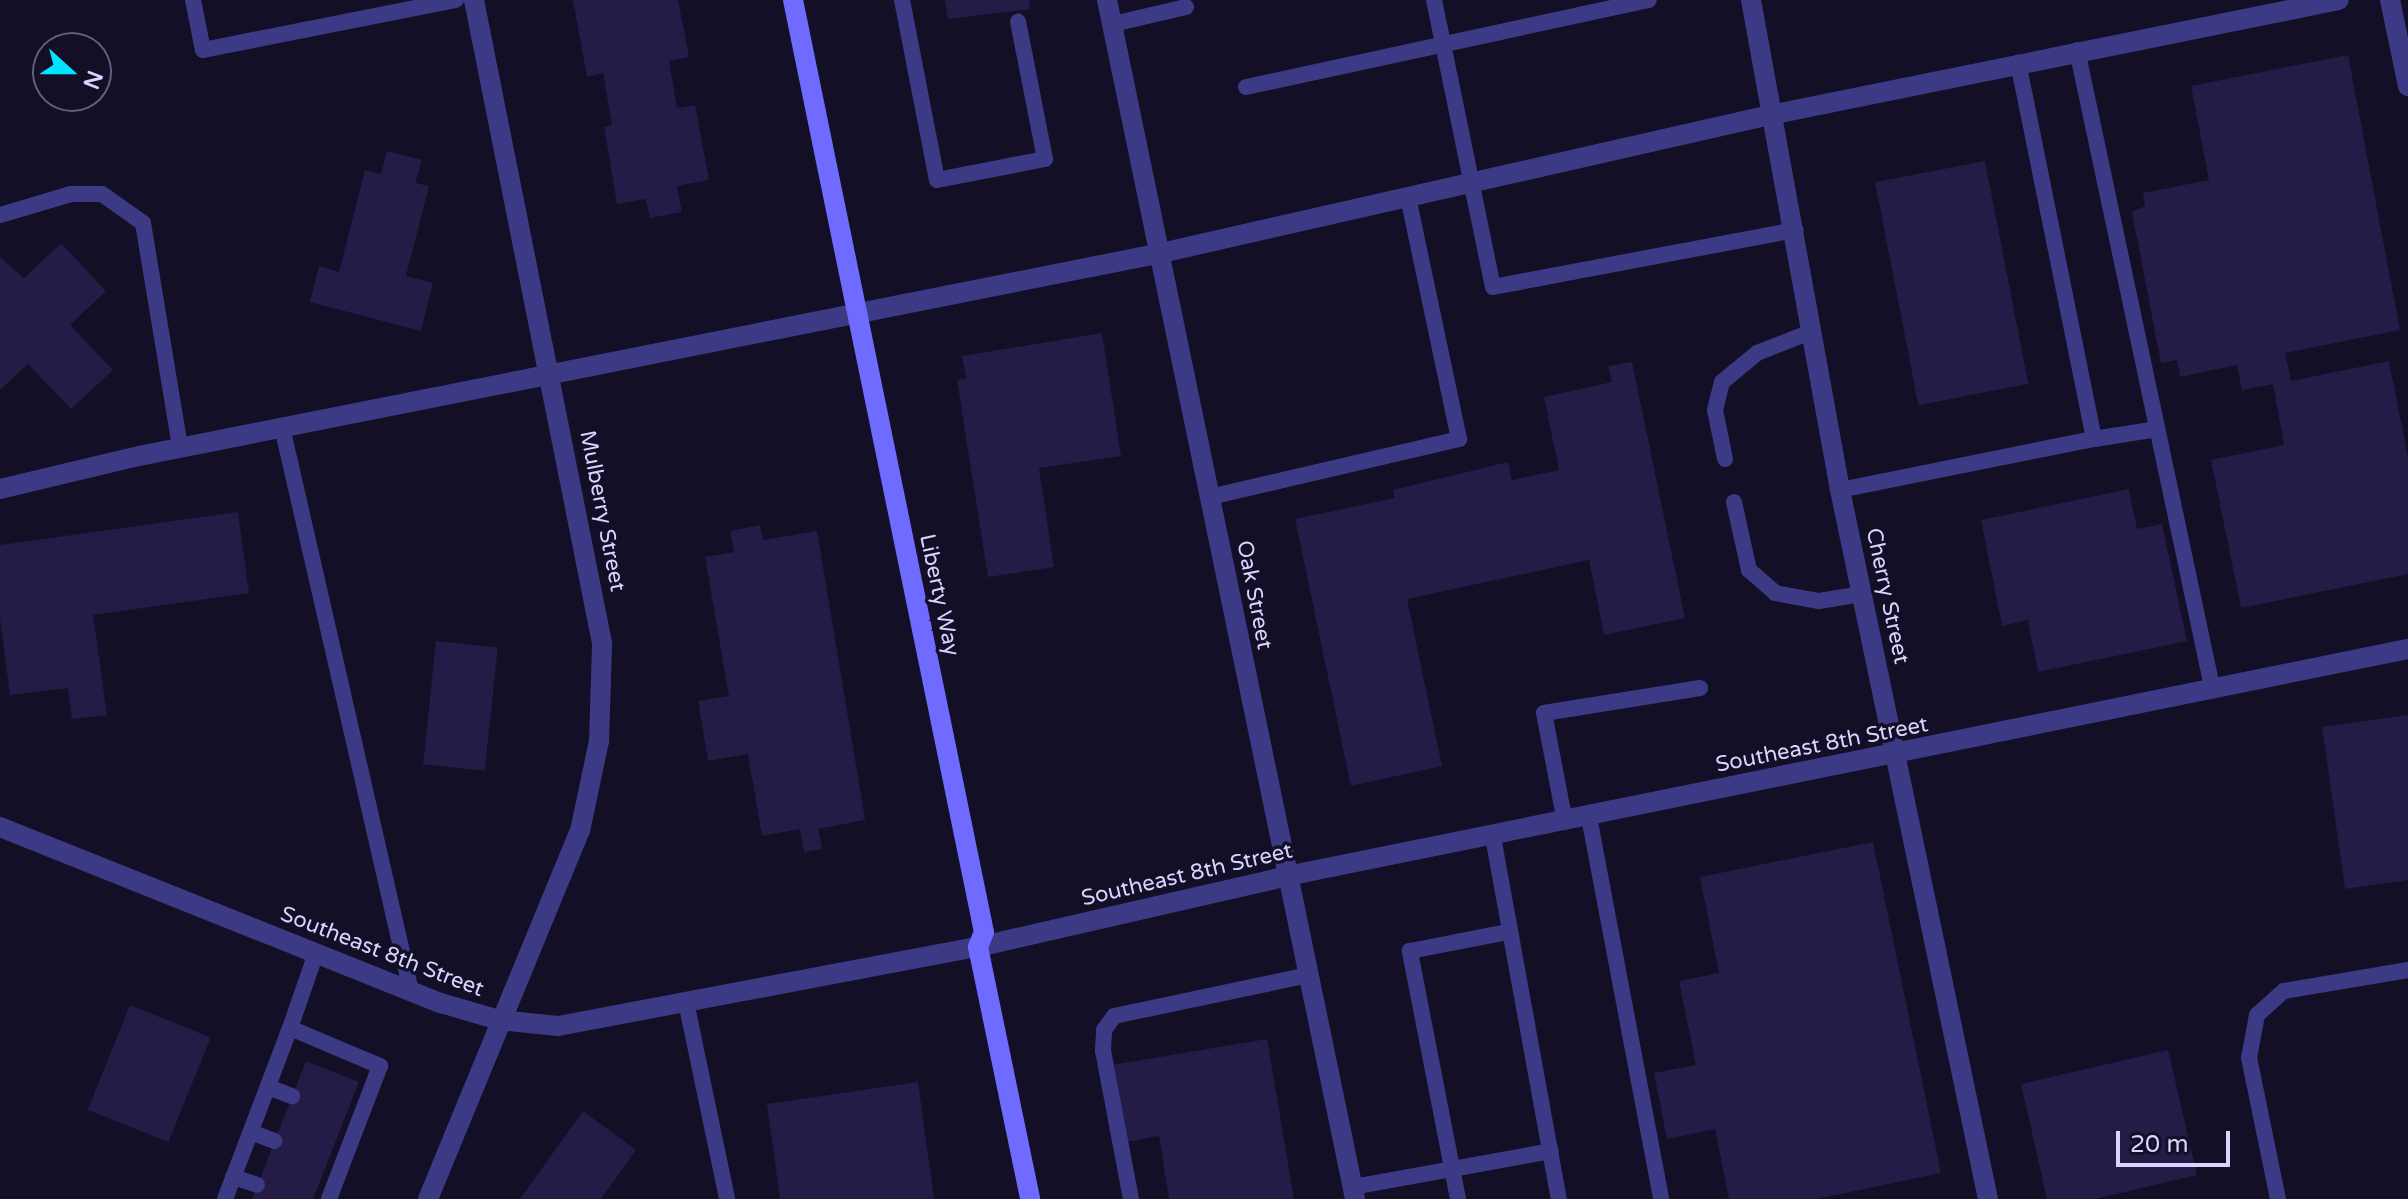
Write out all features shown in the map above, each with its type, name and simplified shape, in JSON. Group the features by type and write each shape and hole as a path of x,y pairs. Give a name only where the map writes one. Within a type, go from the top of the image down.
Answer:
{"street":[{"name":"Mulberry Street","path":"428,1199 499,1020 580,831 599,741 602,643 552,373 474,0"},
{"name":"Liberty Way","path":"793,0 984,932 978,947 1030,1199"},
{"name":"Oak Street","path":"1107,0 1354,1193"},
{"name":"Cherry Street","path":"1751,0 1775,114 1840,490 1988,1199"},
{"path":"0,489 180,447 1161,253 1775,114 2077,50 2339,0"},
{"path":"2390,0 2408,86"},
{"name":"Southeast 8th Street","path":"0,827 411,991 499,1020 558,1026 978,947 1287,876 1493,837 2408,649"}],"lane":[{"path":"193,0 203,50 456,0"},
{"path":"902,0 937,180 1045,159 1018,22"},
{"path":"1434,0 1475,182 1493,287 1796,230"},
{"path":"1246,87 1445,48 1649,0"},
{"path":"1113,24 1186,7"},
{"path":"2077,50 2212,687"},
{"path":"2018,63 2094,439"},
{"path":"0,215 71,194 102,194 143,223 180,447"},
{"path":"1210,497 1459,439 1408,198"},
{"path":"1725,459 1715,410 1722,382 1757,353 1813,331"},
{"path":"282,427 411,991"},
{"path":"1840,490 2157,429"},
{"path":"1734,502 1749,570 1775,593 1819,601 1862,594"},
{"path":"1565,822 1544,713 1700,688"},
{"path":"1589,817 1661,1199"},
{"path":"1493,837 1559,1199"},
{"path":"1458,1199 1410,951 1508,932"},
{"path":"225,1199 316,953"},
{"path":"2278,1199 2249,1058 2257,1015 2284,991 2408,970"},
{"path":"1131,1199 1103,1051 1104,1030 1114,1016 1308,975"},
{"path":"686,1002 727,1199"},
{"path":"290,1028 380,1066 352,1121 334,1166 329,1199"},
{"path":"268,1087 292,1096"},
{"path":"251,1132 274,1141"},
{"path":"1354,1193 1452,1168 1551,1151"},
{"path":"233,1177 257,1185"}],"building":[{"path":"573,0 678,0 689,57 669,61 677,108 695,105 709,180 677,186 682,212 650,218 646,199 617,204 604,127 612,125 603,73 587,77"},
{"path":"945,0 1029,0 1030,9 948,19"},
{"path":"2348,55 2400,330 2285,353 2291,381 2389,361 2408,456 2408,574 2241,608 2211,460 2284,445 2273,384 2242,390 2237,365 2180,377 2177,360 2161,363 2132,212 2145,206 2143,193 2209,180 2191,86"},
{"path":"387,151 422,160 415,183 429,186 406,276 433,283 421,331 310,302 319,266 339,272 365,170 381,174"},
{"path":"1985,161 2028,384 1918,405 1875,182"},
{"path":"61,243 106,291 70,325 113,370 71,409 28,364 0,390 0,257 24,278"},
{"path":"1102,333 1121,456 1039,468 1054,567 988,577 957,380 966,378 962,356"},
{"path":"1632,362 1685,618 1604,635 1589,560 1407,599 1442,766 1351,786 1295,519 1395,498 1393,490 1508,462 1512,480 1559,470 1544,397 1612,382 1608,366"},
{"path":"2129,489 2137,529 2162,524 2187,641 2038,672 2028,620 2002,626 1981,520"},
{"path":"238,512 249,593 93,615 107,715 72,719 68,688 10,695 0,618 0,545"},
{"path":"760,525 763,540 817,531 865,820 818,829 822,849 804,852 800,829 762,836 748,754 708,761 698,701 729,696 705,557 734,552 730,531"},
{"path":"436,641 498,647 485,771 423,764"},
{"path":"2408,715 2408,880 2345,889 2322,727"},
{"path":"1873,842 1941,1173 1817,1199 1729,1199 1715,1129 1667,1139 1654,1073 1696,1065 1679,981 1719,973 1700,877"},
{"path":"130,1005 211,1038 168,1142 88,1110"},
{"path":"1267,1039 1294,1199 1169,1199 1159,1136 1125,1142 1112,1065"},
{"path":"2168,1050 2197,1175 2095,1199 2047,1199 2021,1084"},
{"path":"306,1061 359,1082 313,1199 252,1199"},
{"path":"918,1082 934,1199 780,1199 767,1104"},
{"path":"583,1111 636,1150 601,1199 520,1199"}]}
